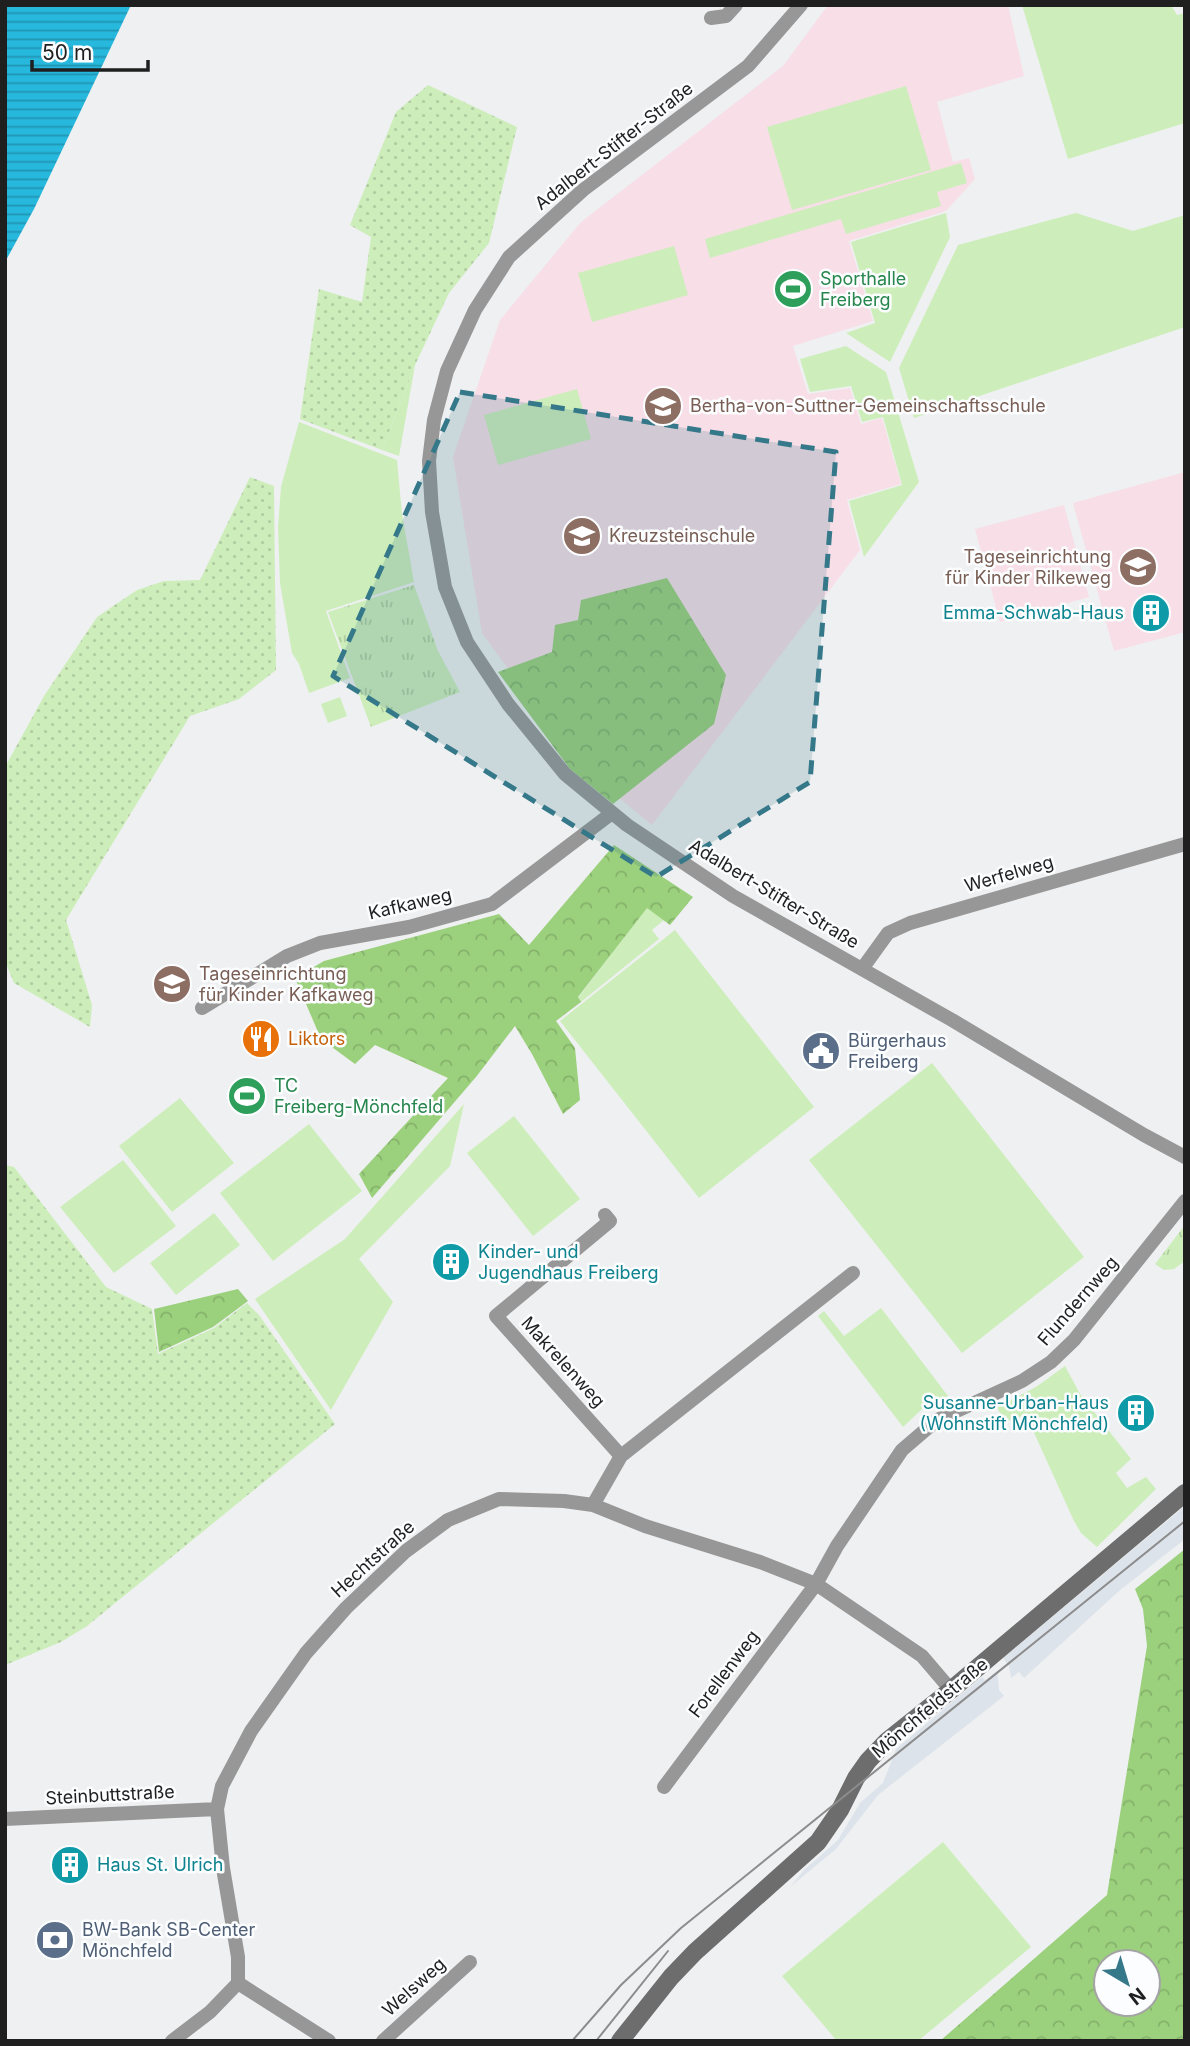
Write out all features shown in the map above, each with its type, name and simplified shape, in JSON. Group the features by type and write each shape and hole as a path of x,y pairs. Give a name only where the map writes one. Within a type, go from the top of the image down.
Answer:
{"main road":[{"name":"Mönchfeldstraße","path":"620,2041 671,1977 695,1952 818,1842 830,1827 868,1761 887,1741 1185,1493"}],"street":[{"path":"711,18 726,16 736,5"},
{"name":"Adalbert-Stifter-Straße","path":"801,5 748,66 583,190 509,257 475,310 447,371 434,420 429,461 432,512 445,587 467,642 508,704 565,774 627,825 733,896 952,1020 1185,1157"},
{"name":"Kafkaweg","path":"202,1008 283,958 320,943 409,927 492,904 612,813"},
{"name":"Werfelweg","path":"862,969 888,933 909,923 1185,844"},
{"name":"Flundernweg","path":"816,1584 837,1546 902,1450 937,1420 1022,1381 1051,1362 1074,1340 1185,1201"},
{"name":"Makrelenweg","path":"605,1215 610,1221 496,1316 621,1456"},
{"path":"593,1505 621,1456 853,1273"},
{"name":"Hechtstraße","path":"238,1983 237,1956 217,1809 222,1786 251,1731 306,1653 346,1608 406,1551 448,1520 499,1499 564,1501 593,1505 816,1584 922,1656 951,1690"},
{"name":"Forellenweg","path":"664,1787 816,1584"},
{"name":"Steinbuttstraße","path":"5,1819 217,1809"},
{"name":"Welsweg","path":"383,2041 470,1962"},
{"path":"172,2041 210,2012 238,1983 329,2041"}],"highlighted area":[{"path":"460,392 836,452 810,782 656,877 333,676"}],"shaded area":[{"name":"Bertha-von-Suttner-Gemeinschaftsschule","path":"828,5 1008,5 1024,76 937,102 953,162 969,158 975,179 946,211 849,241 873,321 793,346 808,394 850,388 861,424 882,418 901,484 847,500 860,550 652,825 577,763 482,633 453,457 500,320 581,222 783,66"},
{"name":"Tageseinrichtung für Kinder Rilkeweg","path":"1185,472 1185,632 1114,651 1073,503"},
{"path":"1064,505 1089,597 1000,622 975,529"},
{"path":"1185,1506 1185,1539 1119,1591 1024,1678 1019,1672 1011,1678 1009,1666 1003,1658"},
{"path":"997,1671 999,1690 1004,1696 878,1795 836,1849 790,1887 804,1870 838,1840 860,1803 883,1783 896,1749 982,1677 985,1680"}],"green space":[{"path":"1022,5 1171,5 1177,15 1185,13 1185,123 1068,159"},
{"path":"428,85 517,127 489,243 449,293 415,365 382,450 300,419 319,289 362,302 371,237 350,225 396,112"},
{"path":"906,86 931,170 792,210 767,127"},
{"path":"961,163 967,183 937,192 941,206 846,234 841,219 710,258 705,239"},
{"path":"946,213 950,237 890,362 846,333 875,323 851,242"},
{"path":"1076,213 1133,231 1185,215 1185,327 914,418 899,368 958,245"},
{"path":"674,246 688,295 592,322 578,273"},
{"path":"846,346 886,372 919,482 864,557 849,501 902,485 883,417 862,422 851,386 810,392 800,359"},
{"path":"415,365 399,456 382,450"},
{"path":"577,389 591,439 498,465 484,415"},
{"path":"299,422 397,460 402,514 414,582 326,611 350,678 309,693 299,664 292,653 280,583 278,527 281,487"},
{"path":"250,477 274,486 276,670 239,699 190,716 66,920 92,1005 90,1027 14,983 5,961 5,767 44,696 97,617 137,590 164,581 200,580"},
{"path":"667,578 726,675 714,724 613,804 570,769 498,672 552,652 555,625 578,620 581,600"},
{"path":"414,585 438,651 460,692 371,727 328,612"},
{"path":"340,697 347,716 328,723 321,704"},
{"path":"614,845 693,897 670,925 647,908 578,997 581,1002 556,1021 575,1048 580,1100 563,1114 515,1026 476,1077 372,1198 359,1174 448,1078 375,1045 355,1064 321,1039 295,978 324,961 499,914 529,945"},
{"path":"647,907 664,920 652,930 659,939 581,1002 578,998"},
{"path":"675,930 814,1107 699,1198 560,1021"},
{"path":"932,1063 1084,1257 962,1353 809,1160"},
{"path":"180,1098 234,1163 172,1212 119,1146"},
{"path":"464,1104 450,1166 359,1259 393,1302 331,1410 255,1299 345,1239"},
{"path":"514,1116 580,1199 533,1236 467,1153"},
{"path":"309,1124 362,1191 273,1261 220,1193"},
{"path":"123,1160 176,1226 114,1273 60,1207"},
{"path":"5,1165 14,1167 106,1287 152,1309 158,1354 214,1328 247,1303 259,1315 335,1424 87,1626 61,1642 5,1665"},
{"path":"214,1213 240,1245 176,1295 150,1263"},
{"path":"1185,1225 1185,1261 1174,1269 1164,1270 1155,1264"},
{"path":"238,1289 248,1301 213,1327 159,1352 154,1309"},
{"path":"881,1308 948,1396 921,1410 903,1427 818,1316 824,1311 844,1336"},
{"path":"1065,1366 1080,1394 1131,1459 1116,1473 1127,1488 1146,1477 1156,1489 1097,1547 1081,1533 1074,1521 1026,1415 999,1424 996,1419 1001,1415 997,1407 1036,1387"},
{"path":"1185,1549 1185,2041 940,2041 1107,1895 1147,1646 1143,1609 1135,1589"},
{"path":"943,1842 1031,1947 918,2041 837,2041 782,1976"}],"water":[{"path":"5,5 131,5 34,209 5,262"}],"tram line":[{"path":"572,2041 621,1985 681,1928 1185,1521"},
{"path":"596,2041 668,1951"}],"place":[{"name":"Sporthalle Freiberg","path":"793,289"},
{"name":"Bertha-von-Suttner-Gemeinschaftsschule","path":"663,406"},
{"name":"Kreuzsteinschule","path":"582,536"},
{"name":"Tageseinrichtung für Kinder Rilkeweg","path":"1138,567"},
{"name":"Emma-Schwab-Haus","path":"1151,613"},
{"name":"Tageseinrichtung für Kinder Kafkaweg","path":"172,984"},
{"name":"Liktors","path":"261,1039"},
{"name":"Bürgerhaus Freiberg","path":"821,1051"},
{"name":"TC Freiberg-Mönchfeld","path":"247,1096"},
{"name":"Kinder- und Jugendhaus Freiberg","path":"451,1262"},
{"name":"Susanne-Urban-Haus (Wohnstift Mönchfeld)","path":"1136,1413"},
{"name":"Haus St. Ulrich","path":"70,1865"},
{"name":"BW-Bank SB-Center Mönchfeld","path":"55,1940"}]}
